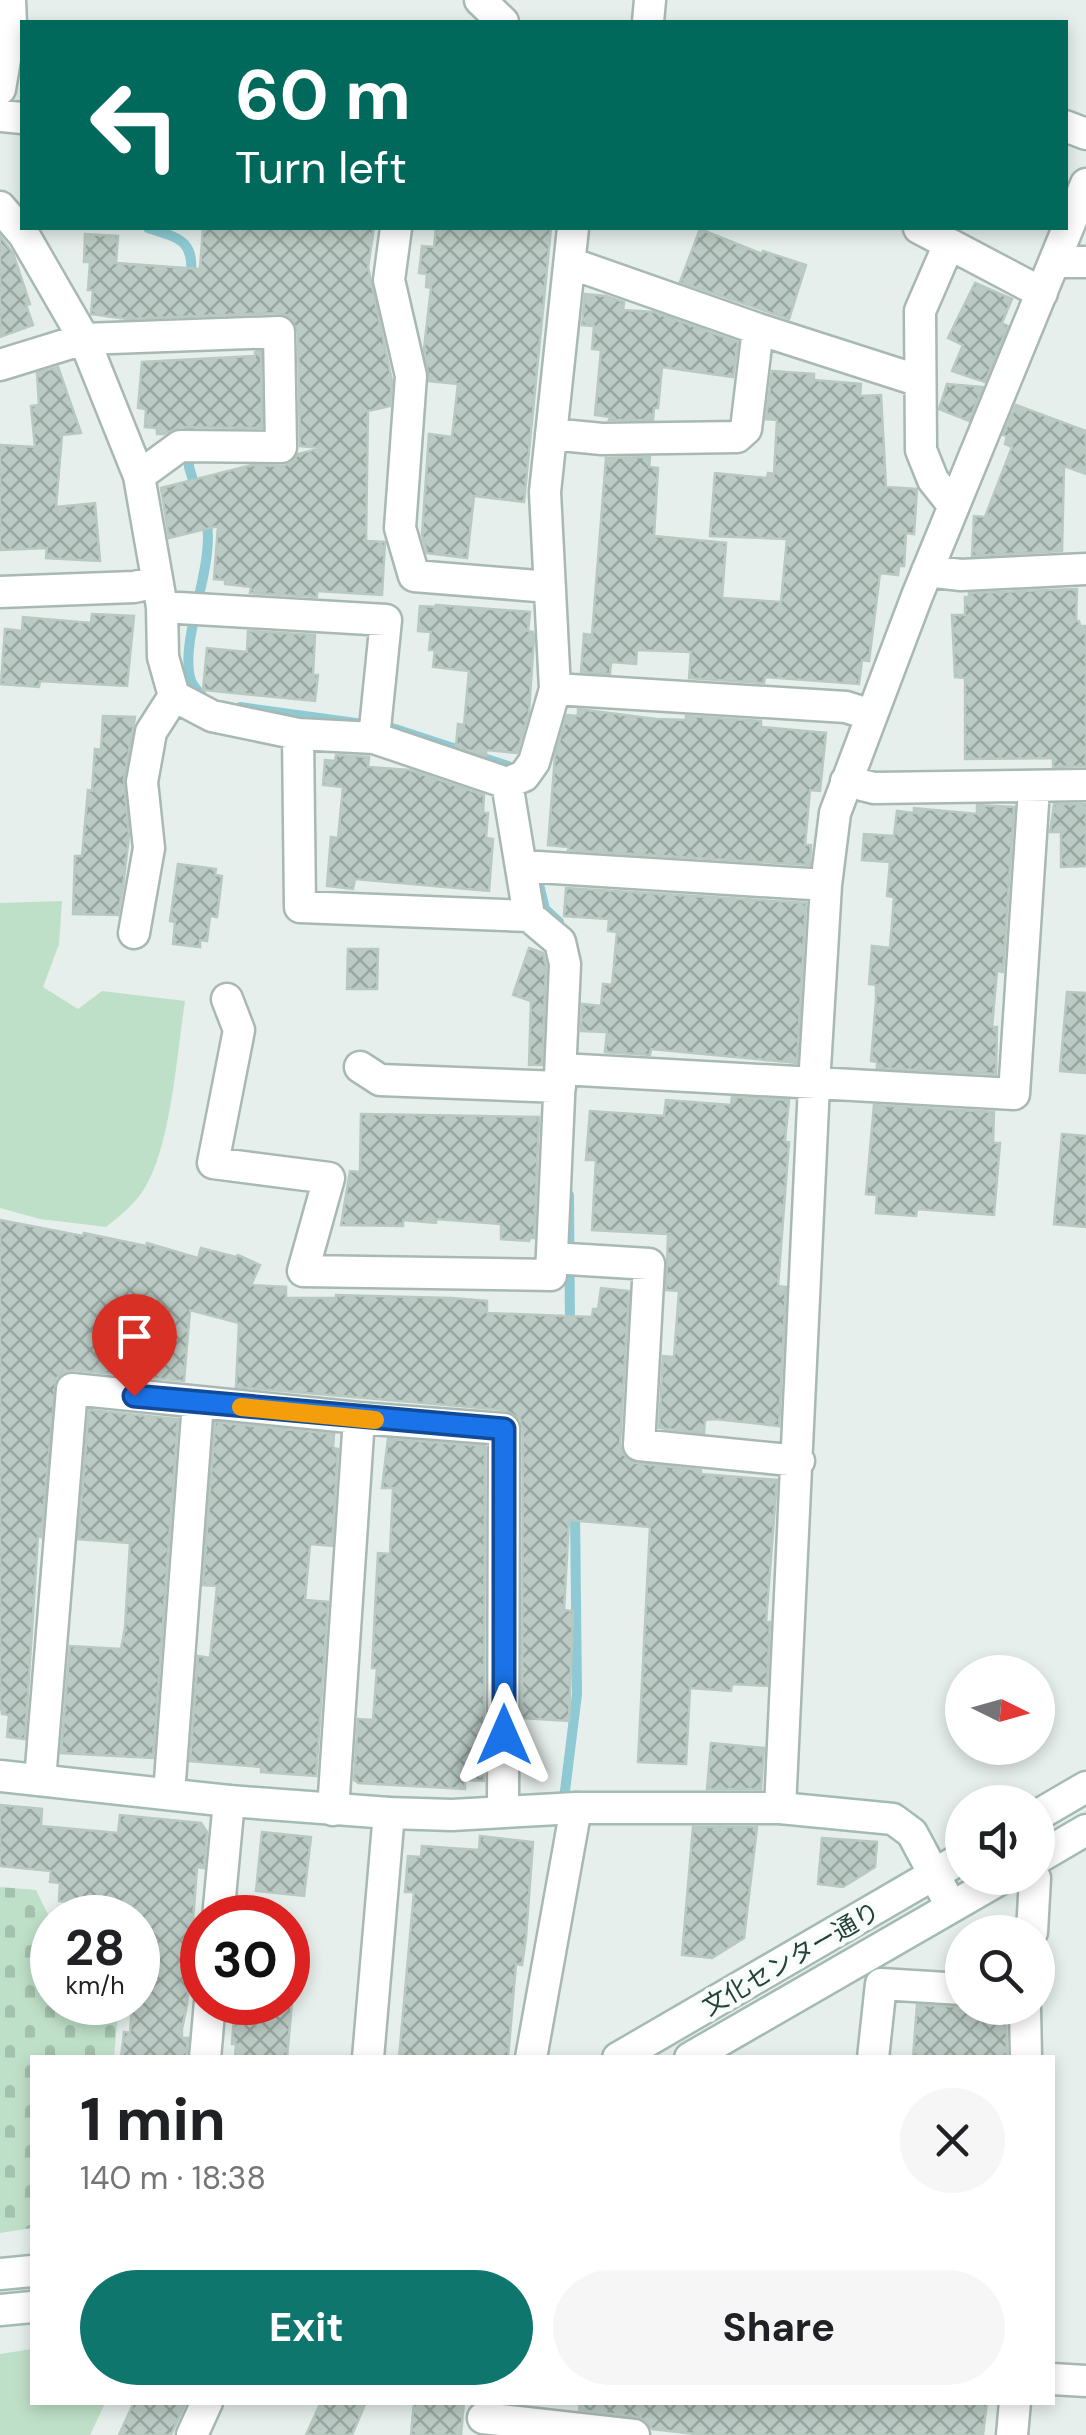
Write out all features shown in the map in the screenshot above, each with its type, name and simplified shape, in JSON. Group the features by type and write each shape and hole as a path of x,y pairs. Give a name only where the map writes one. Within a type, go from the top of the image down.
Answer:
{"street":[{"path":"0,89 11,24 10,0"},
{"path":"480,0 501,20"},
{"path":"1068,228 1086,184"},
{"path":"0,207 24,235 84,339 139,476 160,594 163,657 174,696 212,716 298,734 374,738 507,782 524,776 534,762 556,689 545,492 573,230"},
{"path":"396,230 390,280 411,376 400,528 414,576 549,587"},
{"path":"923,230 1042,293"},
{"path":"780,1808 814,1086 826,884 835,813 953,505 1067,230"},
{"path":"949,244 920,310 921,450 933,480 953,505"},
{"path":"570,262 920,381"},
{"path":"1054,262 1086,262"},
{"path":"551,434 602,439 737,437 746,428 758,329"},
{"path":"0,365 84,339 279,332 281,447 180,446 139,476"},
{"path":"928,571 960,575 1086,569"},
{"path":"0,592 134,587 160,594 386,620 374,738"},
{"path":"556,689 846,708 871,714"},
{"path":"134,933 149,848 142,782 151,732 174,696"},
{"path":"228,999 239,1030 213,1163 329,1178 303,1271 551,1276 565,964 560,942 529,916 300,907 298,734"},
{"path":"846,781 874,788 1086,785"},
{"path":"507,782 529,916"},
{"path":"360,1067 380,1080 560,1078 1014,1094 1034,788"},
{"path":"522,866 826,884"},
{"path":"552,1258 649,1264 639,1445 799,1461"},
{"path":"40,1780 72,1389 504,1429 503,1811"},
{"path":"169,1794 198,1402"},
{"path":"334,1810 358,1418"},
{"path":"2,1771 40,1780 229,1801 389,1813 780,1808 894,1819 912,1832 951,1906"},
{"path":"1055,1805 1086,1787"},
{"path":"220,1895 229,1801"},
{"path":"532,2055 576,1808"},
{"path":"368,2055 389,1813"},
{"path":"1055,1848 1086,1830"},
{"name":"文化センター通り","path":"623,2055 945,1869"},
{"name":"文化センター通り","path":"704,2054 971,1895"},
{"path":"873,2055 881,1984 877,1948"},
{"path":"881,1984 945,1989"},
{"path":"205,2055 208,2025"},
{"path":"1025,2025 1026,2055"},
{"path":"0,2274 30,2270"},
{"path":"0,2310 30,2307"},
{"path":"1055,2379 1086,2381"},
{"path":"192,2435 206,2405"},
{"path":"1012,2435 1015,2405"},
{"path":"483,2418 634,2435"}],"green space":[{"path":"62,901 59,944 43,987 78,1009 102,991 185,1001 161,1149 144,1189 106,1227 40,1219 0,1208 0,903"},
{"path":"0,1887 36,1890 38,1895 30,1895 30,2025 117,2025 114,2055 30,2055 30,2228 0,2233"},
{"path":"30,2349 30,2405 104,2405 90,2435 0,2435 0,2354"}],"building":[{"path":"203,230 374,230 368,267 392,381 390,406 368,411 366,541 385,542 382,595 317,591 317,597 250,593 251,587 214,579 218,526 169,538 161,488 252,465 282,466 298,454 322,448 300,446 298,332 289,316 278,313 127,319 91,314 93,290 88,290 90,262 84,262 85,234 118,236 116,263 200,269"},
{"path":"436,230 551,230 524,502 474,496 467,558 427,553 422,535 429,434 452,437 458,384 429,381 424,349 431,288 426,287 427,274 419,273 422,246 434,247"},
{"path":"700,230 762,254 763,251 806,265 789,319 680,282"},
{"path":"0,236 13,253 33,325 0,337"},
{"path":"975,283 1012,299 1002,323 1008,326 985,382 952,371 963,345 948,338"},
{"path":"585,294 606,296 624,302 623,310 654,312 738,342 733,377 662,367 653,420 609,420 610,417 595,415 601,350 592,349 594,326 582,325"},
{"path":"261,351 262,428 180,427 157,434 157,428 145,427 146,409 138,408 142,362 255,356 255,352"},
{"path":"58,367 81,433 62,435 56,507 95,503 100,561 46,558 47,548 0,550 0,445 35,447 31,406 39,405 37,373"},
{"path":"772,371 814,374 814,380 861,384 860,396 881,395 886,487 917,489 914,534 906,533 904,566 899,566 898,575 880,573 869,661 862,660 859,684 765,677 764,683 689,678 691,652 637,650 636,664 611,662 610,674 581,672 584,634 592,635 606,458 650,457 649,467 658,468 654,536 726,543 722,598 781,602 787,539 710,536 715,473 767,478 768,473 774,474 777,420 766,419"},
{"path":"947,384 983,387 969,421 939,409"},
{"path":"1016,405 1086,431 1086,474 1064,466 1062,551 972,556 974,516 985,517 1012,447 1005,444 1007,436 1003,435"},
{"path":"1077,589 1076,621 1086,626 1086,766 1053,767 1053,758 965,759 965,678 955,677 952,615 965,615 965,597 969,593"},
{"path":"420,606 530,612 528,631 534,637 529,712 517,753 486,750 486,756 456,746 458,724 464,725 469,671 433,667 435,650 429,650 431,632 418,631"},
{"path":"92,614 134,616 127,686 40,681 39,687 1,684 5,629 22,631 23,617 91,623"},
{"path":"248,631 315,635 315,701 203,690 207,648 247,652"},
{"path":"578,709 656,719 686,720 686,716 761,721 761,727 826,733 820,791 810,790 805,845 811,845 810,865 568,850 569,847 548,845 555,756 567,715 578,716"},
{"path":"103,716 135,717 124,779 129,836 123,886 118,915 73,914 75,856 82,856 88,790 92,791 95,749 101,750"},
{"path":"336,755 369,757 368,767 410,770 484,795 483,813 488,813 486,838 493,839 489,891 355,879 353,889 327,886 331,837 338,838 343,787 323,785 325,760 335,761"},
{"path":"1054,804 1086,804 1086,866 1061,867 1061,832 1050,832"},
{"path":"977,805 1014,807 1003,972 997,971 992,1027 997,1027 996,1074 877,1068 877,1062 871,1061 876,1001 876,985 869,984 872,946 890,948 894,897 887,896 890,862 862,860 864,834 894,836 897,811 914,813 914,808 977,814"},
{"path":"178,864 216,869 215,875 222,876 217,917 210,916 207,941 200,940 200,947 173,944 175,922 170,921"},
{"path":"566,888 806,903 797,1063 651,1049 650,1055 605,1052 607,1032 581,1031 582,1004 601,1006 603,984 612,985 617,932 608,931 609,919 564,916"},
{"path":"529,948 543,953 546,966 542,1065 529,1065 531,1001 513,995"},
{"path":"348,949 378,949 377,989 347,989"},
{"path":"1067,992 1086,993 1086,1073 1060,1071"},
{"path":"732,1097 789,1100 778,1286 786,1287 779,1426 715,1419 705,1420 704,1433 659,1428 663,1356 674,1357 679,1291 666,1290 668,1234 592,1230 596,1160 586,1160 590,1111 664,1116 666,1100 731,1105"},
{"path":"874,1105 994,1112 993,1143 1000,1143 994,1215 917,1209 916,1216 876,1213 877,1195 866,1194"},
{"path":"361,1114 539,1117 534,1238 501,1239 501,1224 436,1219 436,1223 403,1220 403,1226 341,1225 350,1171 360,1172"},
{"path":"1062,1134 1086,1136 1086,1227 1054,1224"},
{"path":"0,1220 146,1246 147,1243 198,1258 201,1248 238,1255 260,1265 251,1285 286,1287 286,1298 451,1298 487,1301 487,1313 592,1317 593,1309 598,1309 601,1288 629,1291 620,1444 623,1454 636,1463 701,1470 701,1474 777,1480 766,1622 770,1622 767,1686 732,1684 731,1691 690,1688 686,1764 638,1762 650,1527 569,1520 564,1610 573,1611 569,1721 522,1718 520,1419 505,1410 236,1387 239,1323 190,1310 184,1381 74,1370 63,1372 56,1379 41,1537 38,1536 25,1739 7,1737 9,1715 2,1714 0,1700"},
{"path":"89,1410 178,1419 153,1758 61,1753 70,1646 121,1649 125,1628 130,1543 78,1539"},
{"path":"215,1422 334,1434 333,1448 338,1449 332,1546 310,1544 305,1600 328,1602 316,1776 190,1761 198,1656 210,1658 217,1586 203,1585"},
{"path":"388,1439 485,1446 484,1781 465,1780 465,1789 354,1780 358,1719 373,1720 378,1553 390,1554 393,1488 382,1488"},
{"path":"711,1743 764,1748 761,1789 707,1789"},
{"path":"0,1805 42,1809 41,1826 118,1833 120,1815 201,1823 207,1832 204,1868 197,1867 195,1895 180,1895 180,2025 182,2038 188,2038 186,2055 121,2055 124,2032 130,2033 131,2025 160,2025 160,1895 59,1895 60,1883 50,1882 51,1871 0,1866"},
{"path":"693,1827 757,1827 744,1938 712,1958 682,1955"},
{"path":"262,1832 311,1837 304,1895 256,1891"},
{"path":"480,1836 533,1842 526,1937 522,1965 516,1964 508,2055 399,2055 414,1892 405,1892 408,1856 421,1857 422,1846 479,1850"},
{"path":"822,1838 877,1842 875,1867 843,1887 818,1884"},
{"path":"917,2005 945,2006 945,2025 1006,2025 1007,2055 913,2055"},
{"path":"233,2025 290,2025 287,2055 235,2055 236,2044 232,2044"},
{"path":"133,2405 185,2405 171,2435 119,2435"},
{"path":"320,2405 365,2405 352,2435 306,2435"},
{"path":"414,2405 464,2405 461,2435 411,2435"},
{"path":"580,2405 987,2405 983,2435 704,2435 652,2429 637,2417 579,2410"}],"waterway":[{"path":"154,230 177,239 188,249 191,279"},
{"path":"190,416 189,467 197,493"},
{"path":"205,699 191,681 188,664 206,558 206,518"},
{"path":"240,707 392,728 508,766 512,778"},
{"path":"537,876 545,909 559,922"},
{"path":"569,1195 570,1328"},
{"path":"563,1807 577,1694 575,1510"}],"slow traffic":[{"path":"241,1407 375,1420"}],"route":[{"path":"134,1396 504,1429 504,1735"}]}
